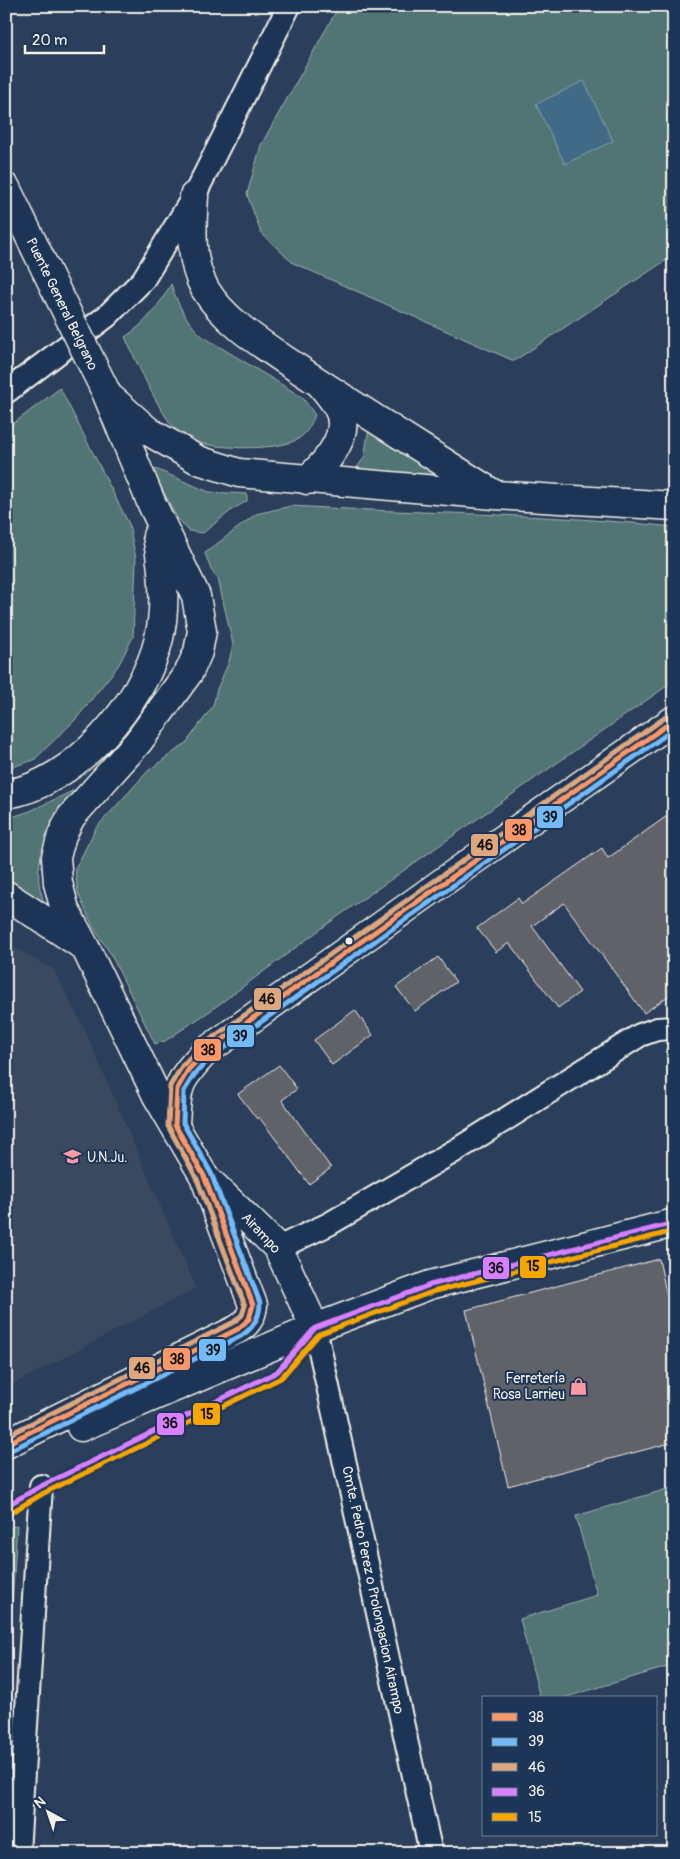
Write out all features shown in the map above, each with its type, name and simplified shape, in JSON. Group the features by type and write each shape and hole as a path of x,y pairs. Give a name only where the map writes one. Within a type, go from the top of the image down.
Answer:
{"main road":[{"name":"Puente General Belgrano","path":"6,188 106,392 151,502"},
{"path":"194,196 192,243 198,272 216,305 246,331 321,384 496,495"},
{"path":"307,480 327,462 340,436 341,420 338,407 321,384"},
{"path":"106,392 148,431 198,460 239,473 496,495 674,506"},
{"path":"6,794 46,782 83,756 114,722 141,685 159,638 164,571 151,502"},
{"name":"Airampo","path":"6,1444 245,1324 252,1315 253,1305 204,1176 156,1096 85,947 65,910 58,883 56,857 62,835 71,817 138,742 189,672 198,652 202,632 196,596 151,502"},
{"path":"175,1125 177,1089 188,1070 205,1052 467,864 674,720"},
{"path":"6,895 85,947"},
{"name":"Airampo","path":"204,1176 278,1248 315,1328"},
{"path":"6,1464 47,1441 315,1328 430,1285 674,1223"}],"street":[{"path":"6,392 107,316 143,280 194,196 289,6"},
{"path":"278,1248 329,1224 458,1150 640,1035 657,1029 674,1028"},
{"name":"Cmte. Pedro Perez o Prolongacion Airampo","path":"315,1328 431,1853"},
{"path":"18,1853 41,1486"}],"shaded area":[{"path":"584,81 613,141 565,164 536,104"},
{"name":"U.N.Ju.","path":"6,943 54,970 83,1026 196,1288 6,1388"}],"green space":[{"path":"339,6 674,6 674,255 514,361 293,263 261,233 247,194 261,145"},
{"path":"171,284 183,312 202,336 302,397 315,415 301,437 288,443 274,446 222,447 192,441 182,436 175,429 150,390 125,337 151,314"},
{"path":"60,388 129,524 136,559 133,637 118,666 76,719 34,760 6,769 6,429"},
{"path":"369,428 441,474 404,475 355,470 364,458"},
{"path":"152,469 209,492 247,494 247,501 233,509 203,533 189,531 177,518"},
{"path":"291,506 530,516 674,527 674,681 333,920 210,1011 165,1041 155,1044 110,953 93,927 78,893 75,869 96,828 149,770 186,743 213,706 217,689 229,662 233,644 218,579 211,570 205,553 256,514"},
{"path":"83,786 59,819 41,856 39,883 46,909 6,881 6,819 30,811"},
{"path":"674,1487 674,1665 570,1696 539,1696 520,1619 597,1595 576,1516"},
{"path":"17,1525 6,1704 6,1530"}],"building":[{"path":"674,811 674,992 644,1013 564,903 532,926 580,992 558,1008 509,943 496,952 477,928 518,898 522,904 602,848 608,858"},
{"path":"438,957 456,982 415,1011 396,987"},
{"path":"355,1010 373,1035 332,1065 314,1040"},
{"path":"279,1065 297,1089 282,1100 331,1168 309,1184 259,1117 257,1119 238,1094"},
{"name":"Ferretería Rosa Larrieu","path":"659,1259 674,1330 674,1442 508,1486 466,1310"}],"transit line":[{"name":"46","path":"6,1436 234,1322 242,1315 245,1306 197,1179 168,1126 170,1086 182,1066 201,1046 670,714"},
{"name":"38","path":"6,1444 238,1329 249,1319 253,1305 204,1176 175,1125 177,1089 188,1070 205,1052 674,720"},
{"name":"39","path":"9,1451 241,1336 249,1330 257,1318 260,1303 211,1173 183,1123 184,1091 194,1075 210,1058 674,729"},
{"name":"36","path":"6,1506 41,1486 277,1372 315,1328 430,1285 674,1223"},
{"name":"15","path":"10,1513 44,1493 281,1378 319,1334 432,1292 674,1231"}],"place":[{"name":"U.N.Ju.","path":"73,1157"},
{"name":"Ferretería Rosa Larrieu","path":"579,1386"}]}
